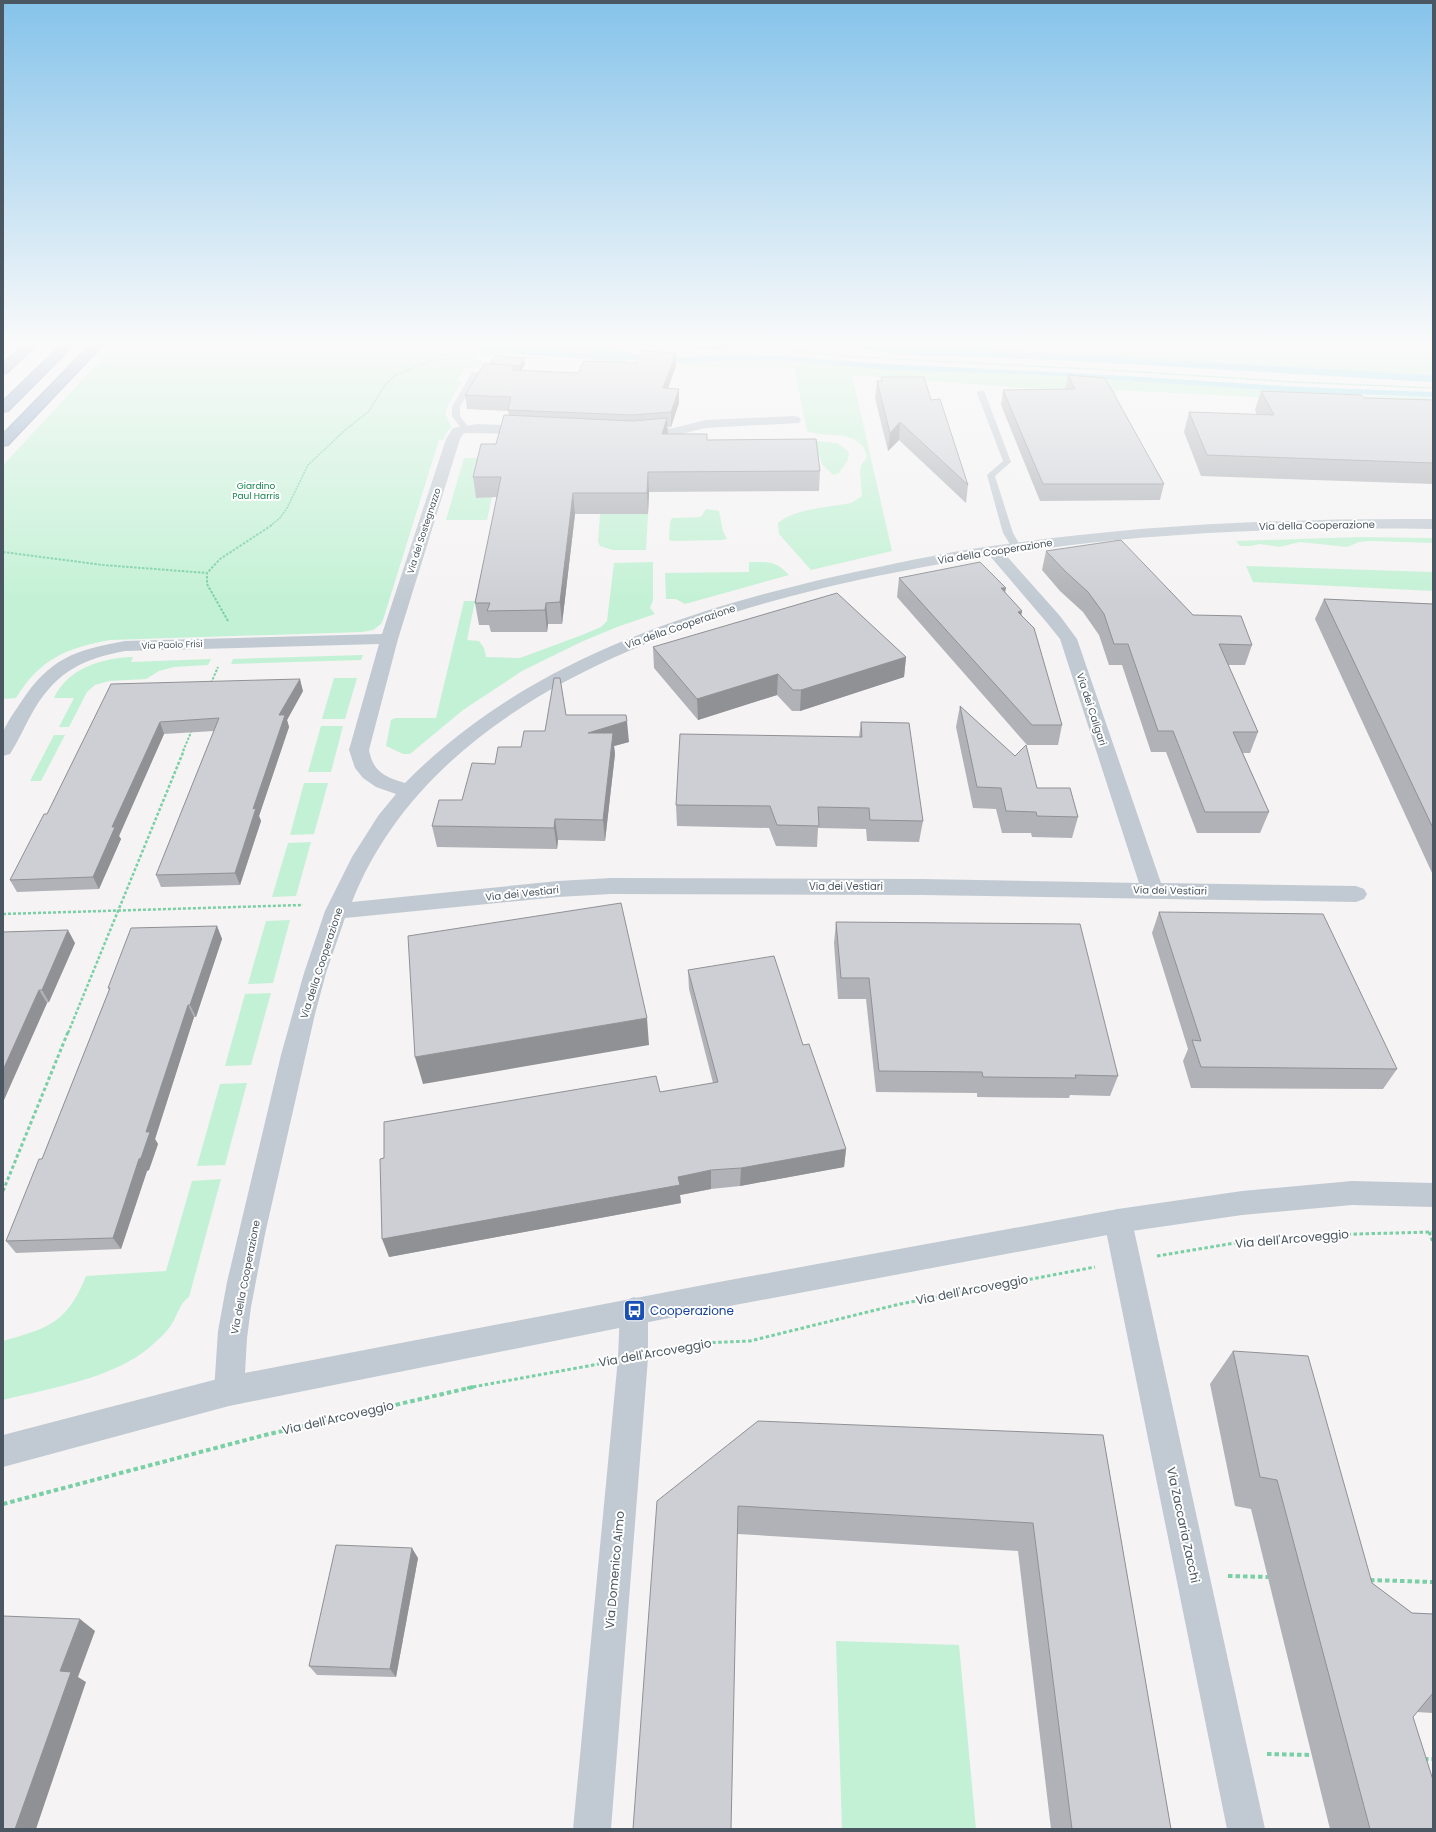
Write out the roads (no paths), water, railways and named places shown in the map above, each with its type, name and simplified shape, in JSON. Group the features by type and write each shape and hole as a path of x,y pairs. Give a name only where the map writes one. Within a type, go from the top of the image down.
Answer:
{"highway":[{"path":"3,442 13,431"}],"street":[{"name":"Via del Sostegnazzo","path":"409,791 377,780 369,774 360,759 359,750 361,737 389,639 456,433 460,431"},
{"path":"623,435 676,431"},
{"name":"Via della Cooperazione","path":"229,1391 234,1328 244,1269 299,1031 336,911 346,887 364,854 385,821 409,791 450,751 518,701 571,670 637,640 703,617 794,591 901,567 993,550 1108,536 1212,528 1328,524 1433,524"},
{"name":"Via dei Caligari","path":"993,550 1054,620 1068,639 1152,889"},
{"name":"Via Paolo Frisi","path":"3,750 38,689 48,677 59,668 91,653 108,648 389,639"},
{"name":"Via dei Vestiari","path":"336,911 539,891 611,886 1152,889 1356,894"},
{"path":"3,1450 229,1391 634,1311 1118,1221 1242,1203 1352,1193 1433,1195"},
{"name":"Via Zaccaria Zacchi","path":"1118,1221 1128,1260 1246,1829"},
{"name":"Via Domenico Aimo","path":"592,1829 633,1358 634,1311"}],"lane":[{"path":"996,431 1007,462 991,475 1008,533 1016,547"}],"place":[{"name":"Cooperazione","path":"634,1311"}],"park label":[{"name":"Giardino Paul Harris","path":"256,492"}]}
